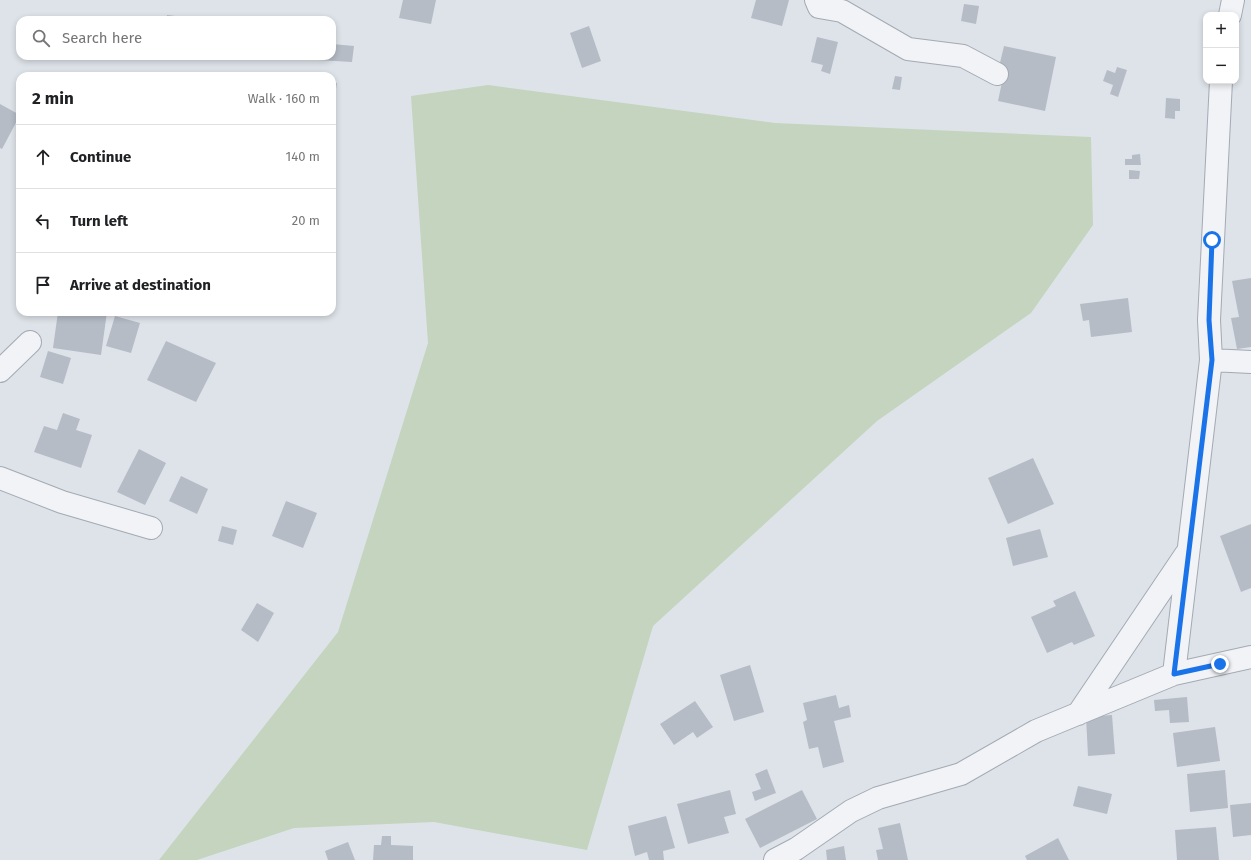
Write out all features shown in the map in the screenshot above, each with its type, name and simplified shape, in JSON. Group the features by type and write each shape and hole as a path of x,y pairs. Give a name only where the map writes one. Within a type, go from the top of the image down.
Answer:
{"street":[{"path":"816,0 819,7 842,11 908,49 962,56 997,74"},
{"path":"1230,12 1232,0"},
{"path":"1174,674 1212,360 1209,304 1221,84"},
{"path":"0,371 30,342"},
{"path":"1212,360 1251,362"},
{"path":"0,478 62,502 151,528"},
{"path":"1078,714 1188,550"},
{"path":"775,860 796,849 851,811 878,798 961,774 1036,731 1174,674 1251,657"}],"green space":[{"path":"488,85 775,123 1091,137 1093,225 1031,313 877,421 653,626 587,850 434,822 294,828 197,860 159,860 338,632 428,343 411,96"}],"building":[{"path":"403,0 436,0 431,24 399,18"},
{"path":"756,0 789,0 782,26 751,18"},
{"path":"964,4 979,6 976,24 961,21"},
{"path":"589,26 601,61 582,68 570,33"},
{"path":"817,37 838,42 830,74 821,71 823,65 811,62"},
{"path":"336,44 354,46 352,62 318,60 336,60"},
{"path":"1004,46 1056,57 1045,111 998,101 1005,68 999,67"},
{"path":"1117,67 1127,70 1118,97 1110,94 1113,85 1103,81 1107,70 1115,73"},
{"path":"895,76 902,77 900,90 892,89"},
{"path":"1166,98 1180,99 1180,111 1175,111 1175,119 1165,118"},
{"path":"0,104 16,113 16,123 2,149 0,148"},
{"path":"1140,154 1141,165 1125,165 1125,159 1132,159 1132,155"},
{"path":"1129,170 1140,171 1139,179 1129,179"},
{"path":"1251,278 1251,347 1237,349 1231,318 1239,317 1232,281"},
{"path":"1128,298 1132,332 1091,337 1089,320 1083,321 1080,304"},
{"path":"57,316 106,316 101,355 53,348"},
{"path":"115,316 140,323 131,353 106,346"},
{"path":"166,341 216,363 196,402 147,380"},
{"path":"48,351 71,358 63,384 40,377"},
{"path":"63,413 80,419 76,430 92,435 81,468 34,452 44,426 57,430"},
{"path":"139,449 166,463 145,505 117,492"},
{"path":"1033,458 1054,504 1008,524 988,478"},
{"path":"181,476 208,489 197,514 169,501"},
{"path":"286,501 317,513 303,548 272,536"},
{"path":"1251,524 1251,588 1241,592 1220,536"},
{"path":"222,526 237,530 233,545 218,541"},
{"path":"1040,529 1048,557 1013,566 1006,538"},
{"path":"1075,591 1095,636 1074,645 1072,642 1047,653 1031,617 1056,606 1053,601"},
{"path":"257,603 274,613 258,642 241,630"},
{"path":"750,665 764,712 734,721 720,675"},
{"path":"836,695 839,708 849,705 851,717 834,721 844,762 823,768 818,747 809,749 803,722 807,720 803,703"},
{"path":"1187,697 1189,722 1170,723 1169,710 1155,711 1154,700"},
{"path":"695,701 713,727 697,738 693,732 674,745 660,724"},
{"path":"1112,715 1115,754 1088,756 1086,717"},
{"path":"1215,727 1220,761 1177,767 1173,733"},
{"path":"767,769 776,793 755,801 752,792 761,789 755,774"},
{"path":"1225,770 1228,808 1190,812 1187,774"},
{"path":"1078,786 1112,794 1107,814 1073,806"},
{"path":"730,790 736,814 724,817 729,833 688,844 677,804"},
{"path":"802,790 817,819 760,848 745,819"},
{"path":"1251,803 1251,835 1233,837 1230,805"},
{"path":"666,816 675,848 663,851 664,860 649,860 647,852 635,856 628,826"},
{"path":"900,823 908,860 878,860 876,850 883,849 878,828"},
{"path":"1216,827 1219,860 1177,860 1175,830"},
{"path":"382,836 391,836 391,845 413,846 413,860 373,860 374,845 381,845"},
{"path":"1058,838 1069,860 1027,860 1025,856"},
{"path":"348,842 355,860 328,860 325,851"},
{"path":"844,846 846,860 827,860 826,850"}],"route":[{"path":"1212,240 1209,320 1212,360 1174,674 1220,664"}]}
